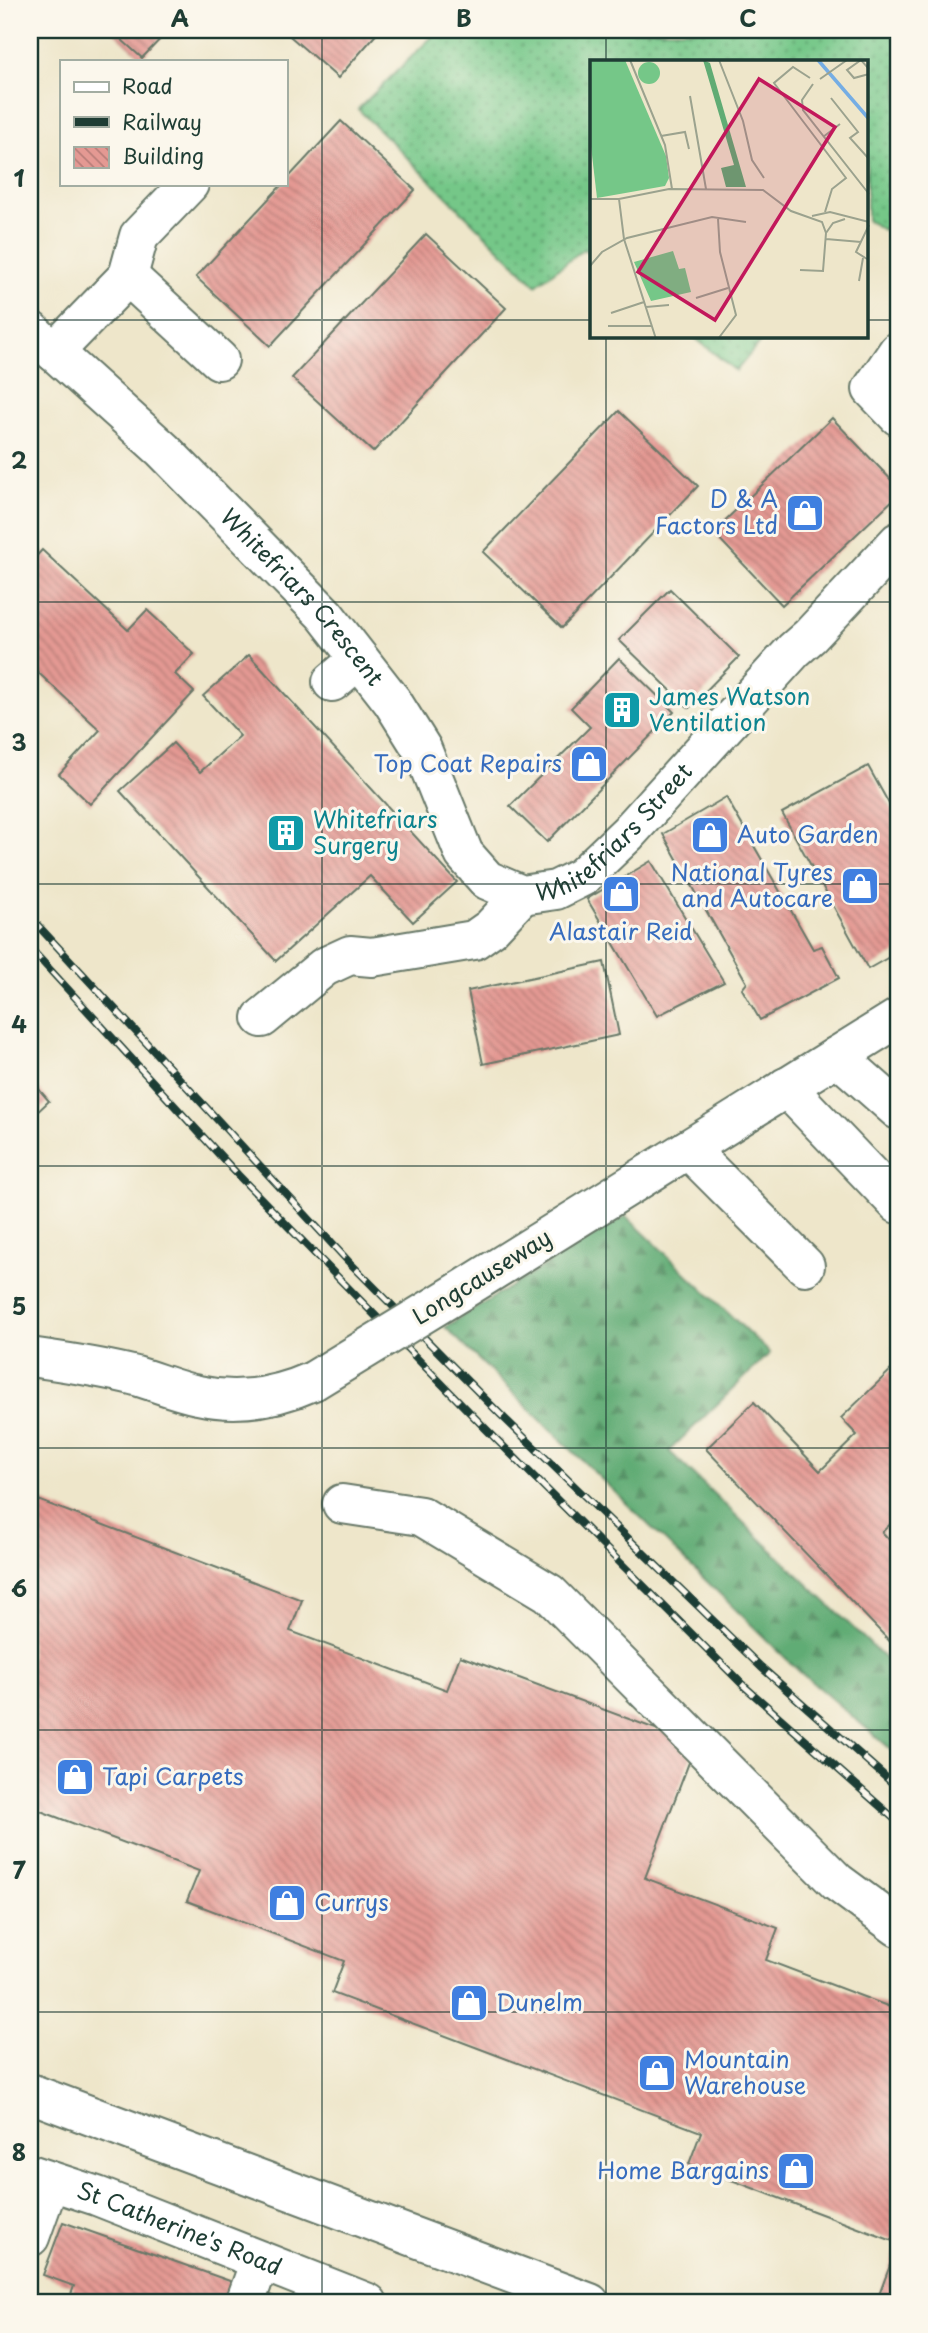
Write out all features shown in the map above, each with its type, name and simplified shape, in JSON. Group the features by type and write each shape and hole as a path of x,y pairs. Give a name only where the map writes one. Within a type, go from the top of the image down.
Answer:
{"street":[{"path":"42,341 128,276 139,236 187,186"},
{"path":"128,276 219,360"},
{"name":"Whitefriars Crescent","path":"42,341 163,450 325,615 346,671 392,701 422,749 464,854 487,880 522,895"},
{"path":"898,351 872,389 898,415"},
{"name":"Whitefriars Street","path":"522,895 556,891 582,877 628,833 794,650 898,542"},
{"path":"262,1018 324,967 350,955 372,957 474,940 491,928 522,895"},
{"name":"Longcauseway","path":"30,1357 77,1363 198,1395 251,1399 286,1393 313,1381 459,1292 898,1018"},
{"path":"837,1056 898,1110"},
{"path":"786,1087 898,1205"},
{"path":"688,1149 805,1266"},
{"path":"342,1504 421,1516 549,1592 838,1882 898,1927"},
{"path":"30,2093 590,2303"},
{"path":"30,2237 40,2178"},
{"name":"St Catherine's Road","path":"40,2178 97,2196 368,2303"},
{"path":"245,2303 260,2261"}],"green space":[{"path":"439,30 898,30 898,210 883,230 869,221 869,60 590,60 590,254 584,249 536,285 358,109"},
{"path":"695,338 763,338 736,371"},
{"path":"626,1216 770,1353 669,1451 898,1671 898,1755 800,1672 445,1327"}],"building":[{"path":"111,30 169,30 142,58"},
{"path":"283,30 380,30 338,78"},
{"path":"341,121 415,190 270,346 196,277 281,186 287,186 287,179"},
{"path":"426,234 506,308 373,452 292,378"},
{"path":"619,411 698,486 562,628 483,552"},
{"name":"D & A Factors Ltd","path":"832,418 898,487 898,495 782,605 713,532"},
{"path":"42,550 128,630 147,610 194,654 175,674 194,692 90,804 59,774 100,730 30,665 30,563"},
{"path":"670,589 739,657 689,708 619,640"},
{"name":"Whitefriars Surgery","path":"249,655 457,882 413,922 370,876 276,961 120,791 173,743 200,772 240,736 203,696"},
{"path":"619,658 674,712 547,842 510,806 590,727 571,708"},
{"name":"National Tyres and Autocare","path":"868,766 898,820 898,952 868,969 782,813"},
{"path":"726,797 813,949 822,946 839,978 760,1020 742,989 747,983 663,834"},
{"path":"651,861 724,982 657,1016 587,899"},
{"path":"604,962 619,1035 483,1064 468,991"},
{"path":"30,1079 49,1101 30,1119"},
{"path":"898,1363 898,1517 882,1532 898,1549 898,1650 706,1449 754,1402 820,1471 857,1435 841,1418"},
{"path":"30,1497 302,1600 290,1631 447,1690 460,1656 696,1744 645,1878 778,1928 766,1960 898,2010 898,2243 689,2164 701,2132 332,1993 344,1961 187,1901 199,1871 30,1807"},
{"path":"63,2222 292,2303 68,2303 74,2286 43,2275"},
{"path":"898,2244 898,2303 876,2303"}],"railway":[{"path":"30,917 348,1261 500,1414 761,1667 898,1788"},
{"path":"30,948 238,1175 485,1428 744,1686 898,1822"}],"place":[{"name":"D & A Factors Ltd","path":"805,513"},
{"name":"James Watson Ventilation","path":"622,710"},
{"name":"Top Coat Repairs","path":"589,764"},
{"name":"Whitefriars Surgery","path":"286,833"},
{"name":"Auto Garden","path":"710,835"},
{"name":"National Tyres and Autocare","path":"860,886"},
{"name":"Alastair Reid","path":"621,894"},
{"name":"Tapi Carpets","path":"75,1777"},
{"name":"Currys","path":"287,1903"},
{"name":"Dunelm","path":"469,2003"},
{"name":"Mountain Warehouse","path":"657,2073"},
{"name":"Home Bargains","path":"796,2171"}]}
